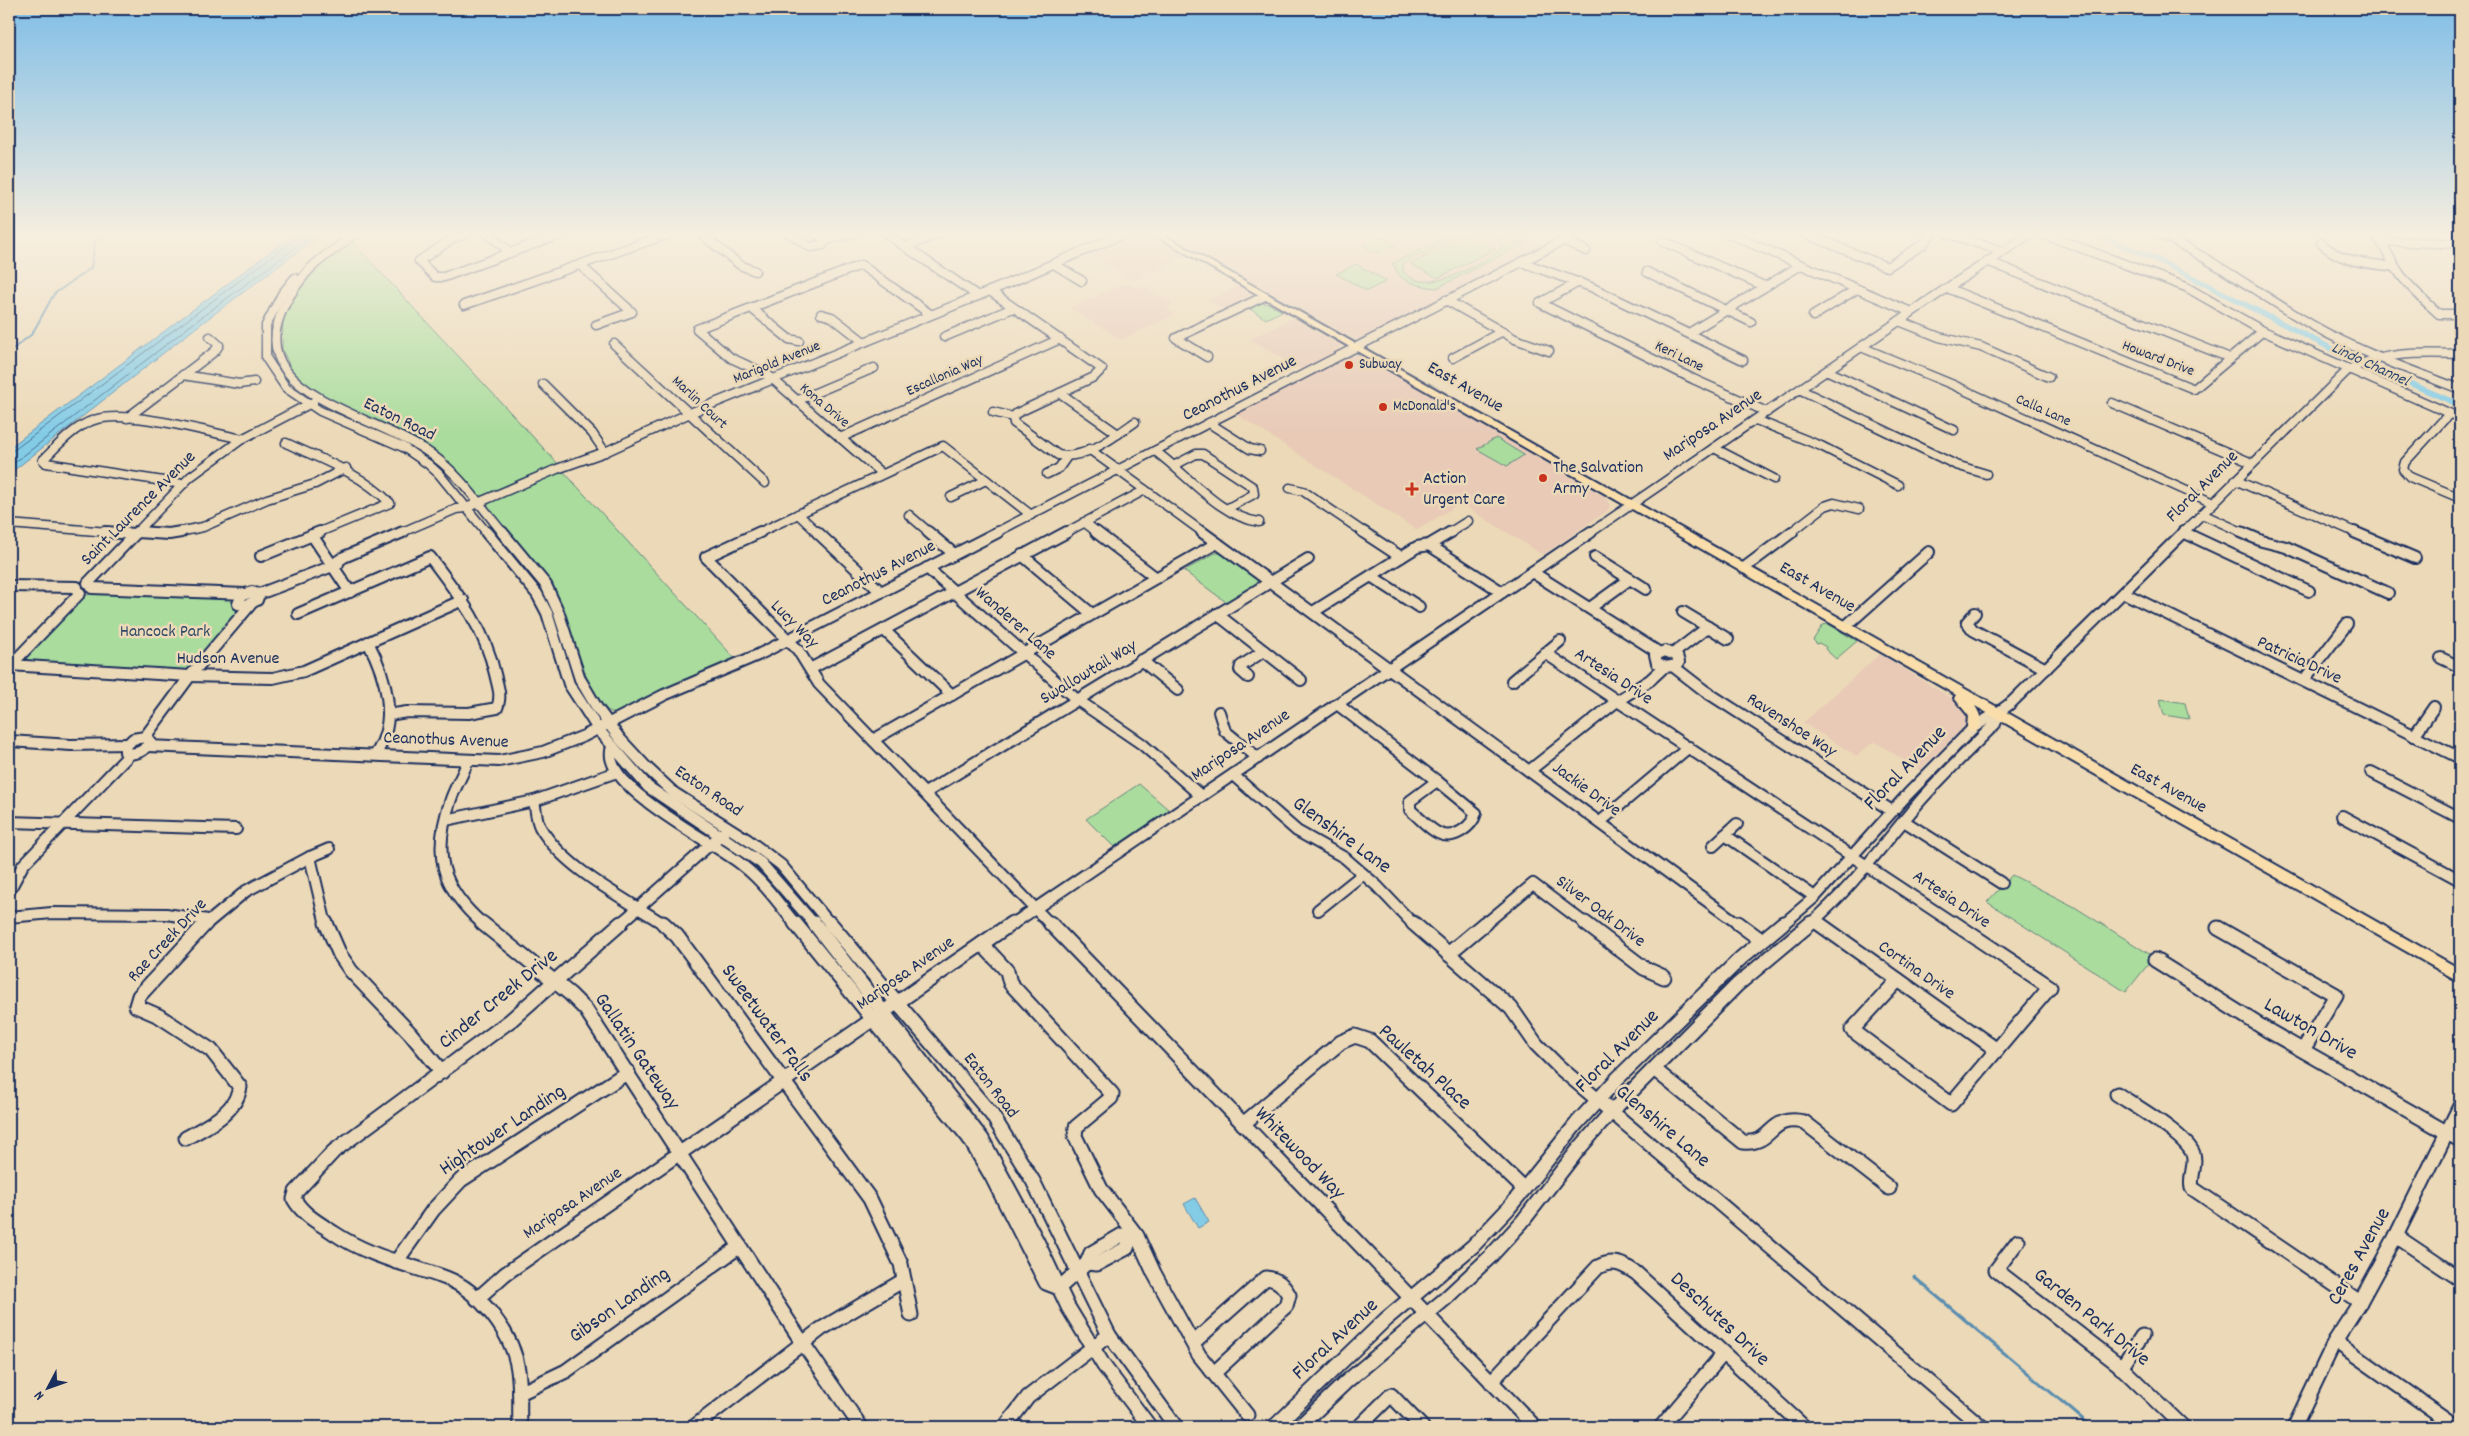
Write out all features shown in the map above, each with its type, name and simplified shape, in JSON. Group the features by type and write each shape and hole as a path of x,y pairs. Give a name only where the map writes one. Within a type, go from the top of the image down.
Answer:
{"main road":[{"name":"East Avenue","path":"1272,300 2460,976"},
{"path":"1946,684 1974,713 1975,721 1973,728"}],"street":[{"name":"Eaton Road","path":"279,300 266,325 266,358 286,388 308,404 415,454 438,474 538,594 547,613 569,684 612,747 648,787 761,863 776,878 879,1016 982,1139 1037,1241 1059,1288 1092,1347 1150,1427"},
{"name":"Eaton Road","path":"288,300 276,323 276,355 295,384 317,400 398,435 432,454 454,474 531,566 555,600 578,673 586,690 610,723 641,764 720,836"},
{"path":"464,305 478,300"},
{"path":"596,326 632,312 619,300"},
{"path":"771,300 751,308 789,339 799,342"},
{"path":"910,300 930,314"},
{"name":"Marigold Avenue","path":"260,594 332,565 347,562 438,523 460,513 466,508 558,469 605,452 690,413 967,300"},
{"path":"1002,300 1100,366 1101,372 1017,413 1013,418"},
{"path":"1207,356 1176,338 1256,300"},
{"path":"1446,300 1501,332 1549,351"},
{"name":"Ceanothus Avenue","path":"9,741 142,751 146,741 499,761 540,755 560,748 671,692 744,662 1209,424 1446,300"},
{"name":"Keri Lane","path":"1546,300 1540,303 1693,379 1767,412"},
{"path":"1618,300 1743,360"},
{"path":"1704,300 1751,322"},
{"path":"1689,333 1743,300"},
{"path":"1813,316 1839,300"},
{"path":"1883,300 1912,312"},
{"name":"Mariposa Avenue","path":"477,1299 505,1274 784,1083 982,944 1631,505 1929,300"},
{"name":"Howard Drive","path":"1976,300 2194,390 2263,332"},
{"path":"2085,300 2230,358"},
{"path":"2208,300 2263,332 2350,368 2460,418"},
{"path":"2275,300 2316,326 2375,358 2460,389"},
{"path":"2424,300 2439,314 2460,314"},
{"name":"Kona Drive","path":"751,308 697,329 730,358 762,371 882,474"},
{"path":"944,337 1013,308"},
{"path":"821,314 832,317 864,342"},
{"path":"1899,321 1939,337 1981,347 2049,377"},
{"path":"1453,358 1501,332"},
{"path":"127,418 216,351 219,345 217,340 210,337"},
{"name":"Escallonia Way","path":"840,438 1060,340"},
{"name":"Marlin Court","path":"614,344 765,483"},
{"name":"Calla Lane","path":"1860,347 1951,384 2213,503"},
{"path":"2350,368 2375,358 2400,353 2460,354"},
{"path":"796,401 874,368"},
{"name":"Floral Avenue","path":"1274,1427 1410,1299 1473,1246 1598,1099 1723,975 1761,940 1815,897 1892,811 1973,728 1985,718 1998,714 2046,669 2350,368"},
{"path":"1828,371 1954,430"},
{"path":"183,375 239,384 254,382"},
{"path":"543,384 550,393 580,419 605,452"},
{"path":"1800,390 1956,465 1986,474"},
{"path":"1060,393 1118,434"},
{"name":"Saint Laurence Avenue","path":"90,585 183,484 242,439 317,400"},
{"path":"2112,403 2252,464"},
{"path":"993,412 1013,418 1014,422 1036,439 1058,455 1066,458"},
{"path":"2449,414 2405,462 2403,469 2410,476 2460,498"},
{"path":"183,484 46,463 43,460 95,420 106,417 127,418 242,439"},
{"path":"1756,420 1794,437 1821,446 1898,485"},
{"path":"1047,474 1059,468 1066,458 1118,434 1135,422"},
{"path":"1209,424 1250,449 1260,451"},
{"path":"261,556 390,503 377,490 346,468 286,443"},
{"name":"Lucy Way","path":"986,480 943,446 706,557 786,640 798,648 812,668 819,684 1036,908"},
{"path":"1714,448 1774,479"},
{"name":"Jackie Drive","path":"1089,449 1761,940"},
{"path":"1155,451 1176,465 1190,482 1244,520 1259,522"},
{"path":"1176,465 1196,454 1207,455 1253,487 1254,494 1228,508"},
{"path":"9,524 170,534 203,528 267,500 315,484 346,468"},
{"path":"951,498 986,480 1030,515"},
{"path":"2235,480 2415,558"},
{"path":"1290,488 1303,491 1401,556"},
{"path":"812,668 1145,490"},
{"path":"1744,568 1826,506 1834,503 1859,509"},
{"path":"798,514 881,592"},
{"path":"2202,514 2262,542 2286,547 2388,593"},
{"path":"909,515 954,554"},
{"path":"1313,612 1401,556 1417,547 1429,545 1468,521"},
{"path":"1084,522 1155,577"},
{"path":"2183,532 2309,591"},
{"path":"312,535 350,592"},
{"path":"873,740 1155,577 1218,543"},
{"path":"1429,545 1502,592"},
{"path":"1846,626 1929,552"},
{"path":"1022,555 1092,614"},
{"path":"298,614 430,557 463,600 479,626 494,668 501,698 497,707 469,714 407,712 388,715"},
{"path":"1595,558 1646,589"},
{"name":"Swallowtail Way","path":"925,793 1308,559"},
{"name":"Wanderer Lane","path":"927,568 1076,699 1098,716 1142,744 1201,796"},
{"path":"1529,771 1617,701 1679,662 1674,654 1666,651 1658,652 1532,572"},
{"path":"1371,576 1419,608"},
{"path":"1590,608 1630,579"},
{"path":"9,586 79,590 90,585 245,594 255,592 260,594 259,598 251,604 190,676 146,741"},
{"name":"Saint Laurence Avenue","path":"10,665 79,590"},
{"name":"Patricia Drive","path":"2124,593 2460,758"},
{"path":"245,594 237,602 244,605 251,604"},
{"name":"Hudson Avenue","path":"10,665 190,676 258,678 288,675 319,664 463,600"},
{"path":"1684,612 1728,638"},
{"path":"1975,612 1966,622 1973,630 2046,669"},
{"path":"1217,614 1301,680"},
{"path":"2304,680 2347,624"},
{"path":"1674,654 1708,627"},
{"path":"884,630 952,695"},
{"path":"1512,681 1560,641"},
{"path":"368,642 377,657 383,673 388,715 386,736 375,755"},
{"path":"1248,677 1240,670 1241,666 1264,651"},
{"path":"1658,652 1654,658 1657,663 1669,667"},
{"name":"Artesia Drive","path":"1545,653 2050,987 1951,1104 1852,1030 1898,980"},
{"path":"2441,658 2460,667"},
{"path":"1141,660 1178,690"},
{"name":"Ravenshoe Way","path":"1669,667 1892,811"},
{"path":"1337,704 1473,808 1476,813 1472,822 1454,836 1444,836 1438,833 1410,810 1408,806 1413,798 1437,781"},
{"path":"2414,736 2434,707"},
{"path":"1219,712 1225,731 1258,758"},
{"name":"Floral Avenue","path":"1299,1427 1358,1371 1445,1299 1507,1240 1612,1111 1736,985 1815,921 1868,866 1939,780 1995,724 1998,714"},
{"name":"Eaton Road","path":"612,747 609,759 617,772 634,791 657,810 720,836 767,852 782,865 992,1115 1083,1267 1110,1335 1176,1427"},
{"path":"1600,822 1689,747"},
{"path":"9,891 23,865 65,822 128,749"},
{"name":"Gallatin Gateway","path":"468,760 454,791 446,820 440,865 443,877 452,890 502,941 576,997 586,1010 802,1342 861,1427"},
{"path":"446,820 534,801 595,778 617,772"},
{"path":"2371,772 2460,818"},
{"name":"Glenshire Lane","path":"1233,775 1297,832 1345,858 1377,886 1410,921 1511,1008 1546,1056 1982,1427"},
{"name":"Sweetwater Falls","path":"534,801 537,820 551,841 589,875 666,925 677,936 870,1199 901,1264 911,1315"},
{"path":"2342,816 2460,880"},
{"path":"1904,821 2001,883"},
{"path":"9,822 236,828"},
{"path":"1713,846 1737,824"},
{"path":"1725,835 1815,897"},
{"name":"Cinder Creek Drive","path":"396,1262 350,1244 300,1210 294,1199 300,1186 334,1151 511,1020 720,836"},
{"name":"Rae Creek Drive","path":"186,1138 206,1126 236,1101 240,1092 238,1083 211,1050 159,1016 136,1006 139,996 208,920 246,890 329,849"},
{"path":"310,858 323,917 340,955 351,971 410,1033 442,1072"},
{"path":"1318,910 1363,874"},
{"name":"Silver Oak Drive","path":"1448,954 1533,884 1644,968 1664,977"},
{"name":"Whitewood Way","path":"1036,908 1425,1315 1535,1427"},
{"path":"9,917 51,912 143,915 186,914 208,920"},
{"name":"Cortina Drive","path":"1815,921 1998,1050"},
{"path":"2218,928 2336,995 2303,1050"},
{"path":"982,944 1007,971 1010,983 1112,1094 1112,1098 1076,1127 1075,1136 1101,1189 1134,1238 1193,1343 1247,1415"},
{"name":"Lawton Drive","path":"2155,960 2267,1030 2460,1140"},
{"name":"Pauletah Place","path":"1243,1124 1341,1042 1355,1036 1370,1041 1524,1188"},
{"path":"1654,1069 1743,1142 1751,1144 1760,1142 1780,1121 1795,1118 1804,1122 1889,1188"},
{"name":"Hightower Landing","path":"396,1262 437,1205 461,1180 628,1072"},
{"path":"2117,1094 2169,1130 2190,1149 2193,1155 2189,1182 2198,1193 2360,1302"},
{"name":"Ceres Avenue","path":"2294,1427 2335,1341 2360,1302 2396,1236 2460,1106"},
{"path":"2396,1236 2460,1279"},
{"path":"1059,1288 1083,1267 1097,1264 1127,1248 1134,1238"},
{"name":"Garden Park Drive","path":"2018,1241 1996,1270 2121,1368 2157,1400 2183,1427"},
{"name":"Gibson Landing","path":"520,1393 566,1371 740,1246"},
{"path":"396,1262 448,1279 477,1299 498,1321 508,1338 518,1369 520,1427"},
{"name":"Deschutes Drive","path":"1491,1382 1598,1268 1606,1263 1616,1262 1626,1265 1804,1427"},
{"path":"1193,1343 1266,1278 1276,1279 1284,1284 1289,1296 1286,1306 1214,1373"},
{"path":"694,1427 802,1342 870,1297 904,1280"},
{"path":"1005,1427 1028,1397 1110,1335"},
{"path":"2121,1368 2142,1336"},
{"path":"2335,1341 2457,1427"},
{"path":"1661,1427 1723,1354"},
{"path":"1359,1427 1391,1395 1422,1427"}],"shaded area":[{"path":"1088,300 1168,300 1172,302 1167,309 1175,315 1121,340 1070,308"},
{"path":"1208,300 1248,300 1226,311"},
{"path":"1285,300 1436,300 1357,341"},
{"path":"1293,318 1340,345 1339,352 1303,371 1250,339"},
{"path":"1355,355 1364,357 1605,497 1610,504 1608,510 1543,555 1460,503 1417,530 1236,414 1346,357"},
{"path":"1880,654 1959,703 1972,719 1920,770 1874,741 1857,756 1803,723"}],"green space":[{"path":"292,300 406,300 558,464 549,471 476,498 449,465 326,402 294,375 282,349 283,319"},
{"path":"1261,303 1269,304 1282,311 1266,319 1250,309"},
{"path":"1496,438 1524,455 1507,466 1477,449"},
{"path":"563,471 738,662 619,715 606,709 595,696 586,679 550,586 486,508 491,501"},
{"path":"1215,553 1221,553 1257,579 1257,583 1226,602 1184,571"},
{"name":"Hancock Park","path":"94,592 235,598 241,611 191,669 184,671 22,661 81,598"},
{"path":"1828,624 1857,641 1836,659 1825,649 1826,647 1819,643 1817,644 1813,640 1823,625"},
{"path":"2160,699 2185,703 2189,719 2164,715"},
{"path":"1139,784 1169,810 1114,847 1086,819"},
{"path":"2012,875 2073,906 2154,957 2126,992 1987,902"}],"water":[{"path":"206,300 233,300 9,474 9,448"},
{"path":"1195,1198 1209,1222 1198,1228 1184,1204"}],"waterway":[{"path":"9,352 32,334 51,300"},
{"name":"Lindo Channel","path":"2236,300 2340,353 2460,405"},
{"path":"1914,1277 2092,1427"}],"place":[{"name":"Subway","path":"1349,365"},
{"name":"McDonald's","path":"1383,407"},
{"name":"The Salvation Army","path":"1543,478"},
{"name":"Action Urgent Care","path":"1412,489"}]}
